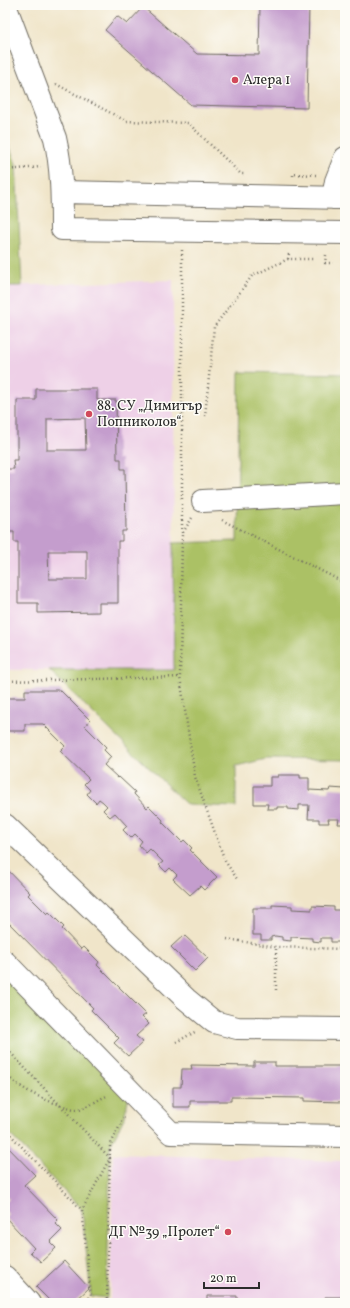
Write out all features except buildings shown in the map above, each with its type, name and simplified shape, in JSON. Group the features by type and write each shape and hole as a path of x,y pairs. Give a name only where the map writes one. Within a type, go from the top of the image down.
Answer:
{"street":[{"path":"5,5 55,138 62,192 62,229 345,233"},
{"path":"62,192 339,198 336,180 345,158"},
{"path":"203,501 345,493"},
{"path":"5,825 186,999 214,1022 237,1028 345,1029"},
{"path":"5,962 171,1133 345,1136"},
{"path":"5,1278 29,1303"}],"path":[{"path":"30,70 126,121 188,123 241,174 249,174"},
{"path":"5,170 59,165"},
{"path":"293,174 316,175"},
{"path":"182,231 182,534 180,677 195,777 225,861 236,878"},
{"path":"288,259 289,254"},
{"path":"326,255 326,263 333,264"},
{"path":"205,416 214,327 252,276 288,259 314,259"},
{"path":"182,534 203,501 222,520 345,583"},
{"path":"5,681 180,677"},
{"path":"227,939 276,947 345,949"},
{"path":"276,947 276,990"},
{"path":"5,1047 110,1158"},
{"path":"5,1074 10,1079 34,1094 58,1104 76,1109 90,1105 104,1097 130,1090 124,1118 110,1146 107,1303"},
{"path":"5,1129 82,1210"},
{"path":"84,1303 91,1296 82,1210 110,1158"}],"shaded area":[{"name":"88. СУ „Димитър Попниколов“","path":"173,280 174,670 5,670 5,286"},
{"name":"ДГ №39 „Пролет“","path":"113,1154 345,1161 345,1303 110,1303"}],"green space":[{"path":"5,134 16,164 22,286 5,286"},
{"path":"239,372 345,374 345,760 266,759 236,766 236,807 187,805 49,670 174,670 173,543 237,541"},
{"path":"5,962 130,1091 124,1118 110,1146 107,1298 91,1296 82,1210 5,1129"}],"place":[{"name":"Алера 1","path":"235,80"},
{"name":"88. СУ „Димитър Попниколов“","path":"89,414"},
{"name":"ДГ №39 „Пролет“","path":"228,1232"}]}
